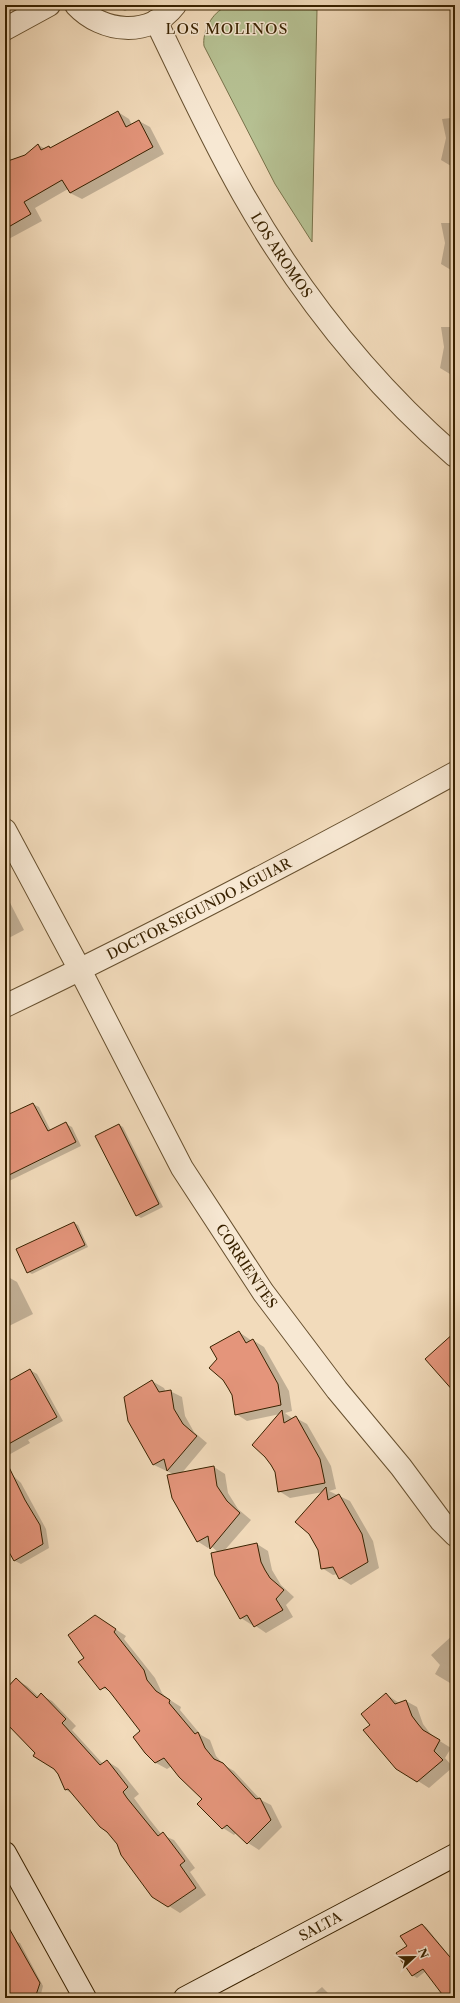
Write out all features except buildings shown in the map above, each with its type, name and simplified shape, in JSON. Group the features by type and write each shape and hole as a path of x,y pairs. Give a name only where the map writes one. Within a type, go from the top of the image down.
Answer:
{"street":[{"path":"5,29 49,5"},
{"path":"76,5 90,18 106,25 123,29 141,27 156,21 171,10 175,5"},
{"name":"LOS AROMOS","path":"156,21 226,164 283,258 323,313 373,374 455,456"},
{"name":"DOCTOR SEGUNDO AGUIAR","path":"5,1006 80,970 391,809 455,773"},
{"name":"CORRIENTES","path":"5,830 80,970 182,1168 263,1292 337,1390 401,1467 441,1521 455,1535"},
{"path":"5,1853 86,1998"},
{"name":"SALTA","path":"185,1998 455,1856"}],"green space":[{"path":"104,5 144,5 125,10"},
{"path":"241,5 317,10 312,242 275,184 204,46 206,29 216,13 228,6"}],"district":[{"name":"LOS MOLINOS","path":"227,29"}]}
